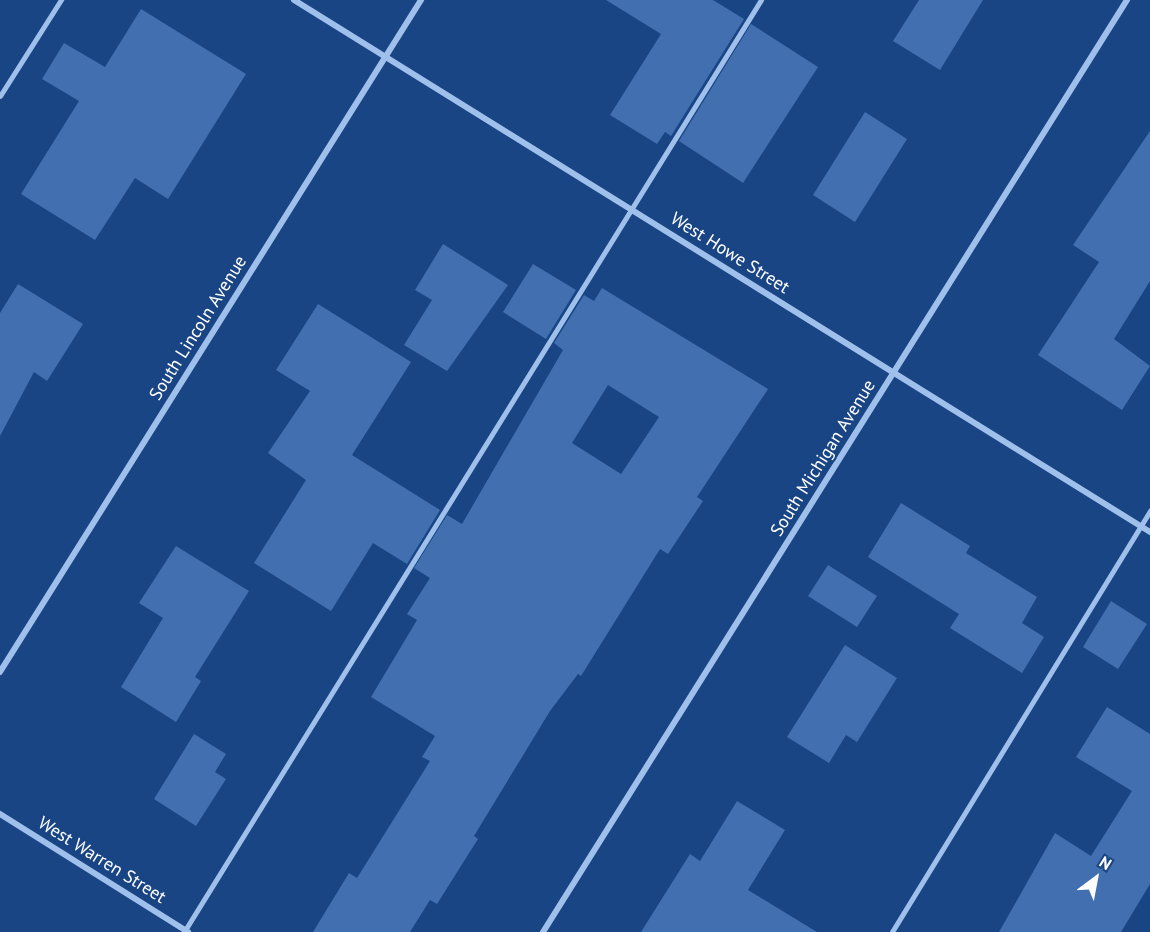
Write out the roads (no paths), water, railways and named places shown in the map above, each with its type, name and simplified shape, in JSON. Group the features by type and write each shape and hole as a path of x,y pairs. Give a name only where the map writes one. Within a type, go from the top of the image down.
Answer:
{"street":[{"name":"West Howe Street","path":"294,0 1150,532"},
{"name":"South Lincoln Avenue","path":"0,672 421,0"},
{"name":"South Michigan Avenue","path":"543,932 1127,0"},
{"name":"West Warren Street","path":"0,814 186,931"}],"lane":[{"path":"0,96 61,0"},
{"path":"186,931 761,0"},
{"path":"892,932 1150,511"}]}
